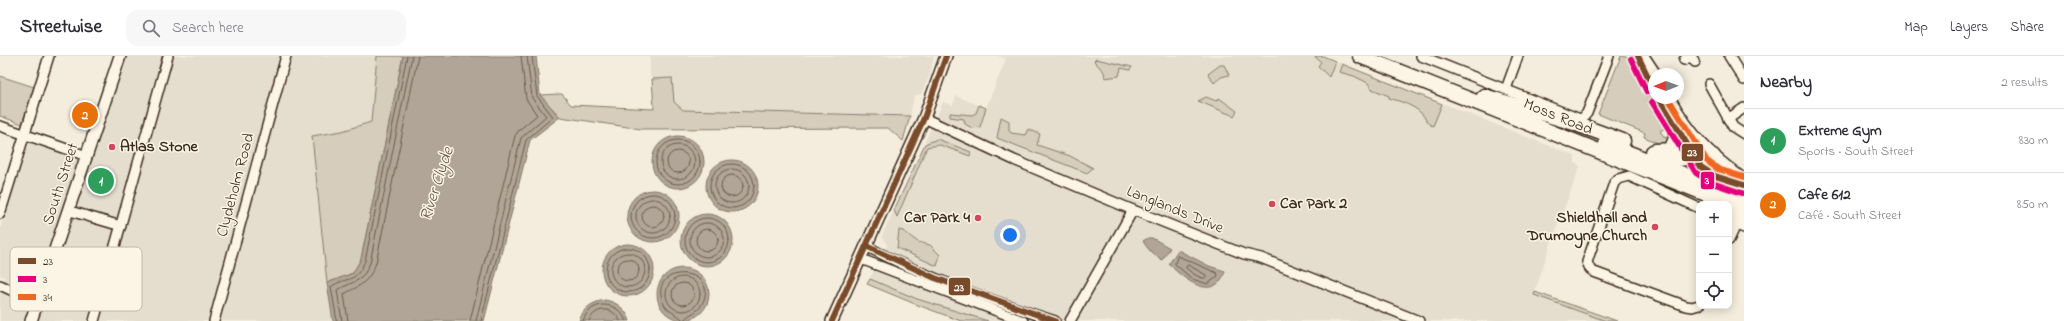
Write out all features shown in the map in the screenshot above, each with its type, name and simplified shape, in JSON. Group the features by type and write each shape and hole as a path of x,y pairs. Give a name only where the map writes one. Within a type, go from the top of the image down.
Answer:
{"main road":[{"name":"Moss Road","path":"1360,56 1744,209"},
{"name":"Moss Road","path":"1386,56 1744,198"},
{"path":"1484,96 1597,131 1668,158 1713,156"},
{"path":"1648,150 1671,150 1677,136 1677,125"},
{"path":"1578,143 1703,201"}],"street":[{"path":"0,214 50,56"},
{"name":"South Street","path":"58,247 120,56"},
{"path":"115,247 168,56"},
{"name":"Clydeholm Road","path":"214,321 286,56"},
{"path":"832,321 924,118 946,56"},
{"path":"1421,56 1582,119 1587,114 1609,56"},
{"path":"1506,89 1518,56"},
{"path":"1638,56 1648,77"},
{"path":"1643,56 1651,68"},
{"path":"1684,60 1691,56 1695,62"},
{"path":"1729,56 1744,80"},
{"path":"1709,84 1733,127 1744,134"},
{"path":"1663,104 1701,167 1710,174 1744,185"},
{"path":"1673,104 1696,140 1713,156 1744,180"},
{"path":"1728,119 1744,108"},
{"name":"Langlands Drive","path":"924,118 995,152 1133,210 1244,254 1261,258 1419,321"},
{"path":"0,126 87,156"},
{"path":"1696,207 1629,176 1625,176 1614,183 1590,249 1588,266 1594,272 1686,306 1696,306"},
{"path":"1070,321 1133,210"},
{"path":"70,211 121,226"},
{"path":"1730,237 1736,222"},
{"path":"866,246 929,275 1001,303 1055,321"},
{"path":"861,259 1023,321"},
{"path":"0,286 10,290"},
{"name":"South Street","path":"31,321 35,311"},
{"path":"94,321 97,311"}],"shaded area":[{"path":"120,56 377,56 371,122 342,131 312,136 327,283 333,321 0,321 0,287 5,277 0,275 0,229 29,143 78,158"},
{"path":"377,56 403,56 361,259 353,273 327,283 312,136 342,131 371,122"},
{"path":"650,56 934,56 929,77 921,94 914,96 910,116 683,110 674,102 672,79 652,79 650,75"},
{"path":"997,56 1323,56 1575,156 1575,163 1580,166 1545,260 1535,292 1617,321 961,321 867,284 887,245 882,236 943,102 953,105 956,96 986,108 1006,59"},
{"path":"1314,56 1323,56 1335,61 1329,77 1318,66 1321,62"},
{"path":"1621,56 1626,56 1630,60 1648,90 1648,104 1656,104 1669,126 1660,131 1665,138 1672,135 1667,147 1644,137 1645,133 1598,114"},
{"path":"1096,59 1132,67 1130,70 1121,68 1119,76 1105,78 1104,72 1094,61"},
{"path":"1342,64 1442,104 1433,126 1429,124 1421,113 1414,108 1372,89 1368,83 1354,76 1339,72"},
{"path":"1220,65 1224,65 1229,75 1221,77 1214,83 1208,74"},
{"path":"0,76 34,87 22,124 0,116"},
{"path":"672,78 674,102 683,110 910,116 903,141 888,128 641,129 560,117 540,95 562,94 571,105 654,109 652,79"},
{"path":"1206,97 1216,101 1219,98 1237,111 1234,116 1198,101"},
{"path":"979,105 986,108 980,127 972,128 965,124 964,119 950,117 950,113 972,115 976,113"},
{"path":"1001,117 1009,121 1009,130 1011,133 1025,135 1028,129 1040,134 1037,145 1070,156 1093,168 1087,173 997,138"},
{"path":"937,139 971,152 970,156 940,145 927,147 897,217 894,210 925,144"},
{"path":"899,230 903,231 918,242 930,245 940,255 937,266 897,248"},
{"path":"870,279 917,299 988,321 961,321 867,284"},
{"path":"1535,292 1617,321 1606,321 1534,295"}],"water":[{"name":"River Clyde","path":"403,56 536,56 540,95 560,117 530,140 484,321 333,321 327,283 353,273 361,259"},
{"path":"678,136 688,138 696,144 702,152 704,162 702,172 696,180 688,186 678,188 668,186 660,180 654,172 652,162 654,152 660,144 668,138"},
{"path":"732,160 746,164 754,172 758,186 754,200 746,208 732,212 718,208 710,200 706,186 710,172 718,164"},
{"path":"653,190 663,192 671,198 677,206 679,216 677,226 671,234 663,240 653,242 643,240 635,234 629,226 627,216 629,206 635,198 643,192"},
{"path":"707,214 717,216 725,222 731,230 733,240 731,250 725,258 717,264 707,266 697,264 689,258 683,250 681,240 683,230 689,222 697,216"},
{"path":"1148,238 1152,238 1170,248 1162,260 1151,252 1143,241"},
{"path":"628,244 638,246 646,252 652,260 654,270 652,280 646,288 638,294 628,296 618,294 610,288 604,280 602,270 604,260 610,252 618,246"},
{"path":"1178,250 1209,266 1225,271 1220,281 1214,286 1207,287 1198,286 1190,282 1169,264"},
{"path":"683,268 693,270 701,276 707,284 709,294 707,304 701,312 693,318 683,320 673,318 665,312 659,304 657,294 659,284 665,276 673,270"},
{"path":"605,300 613,302 620,307 626,313 630,321 579,321 589,306 596,302"}],"transit line":[{"name":"23","path":"832,321 924,118 946,56"},
{"name":"23","path":"1638,56 1648,77"},
{"name":"3","path":"1631,59 1647,92"},
{"name":"3","path":"1653,104 1696,173 1712,183 1742,193"},
{"name":"23","path":"1663,104 1701,167 1715,176 1744,185"},
{"name":"34","path":"1672,104 1707,161 1718,169 1744,177"},
{"name":"23","path":"866,246 935,278 1055,321"}],"place":[{"name":"Cafe 612","path":"85,115"},
{"name":"Atlas Stone","path":"112,147"},
{"name":"Extreme Gym","path":"101,181"},
{"name":"Car Park 2","path":"1272,204"},
{"name":"Car Park 4","path":"978,218"},
{"name":"Shieldhall and Drumoyne Church","path":"1655,227"}]}
